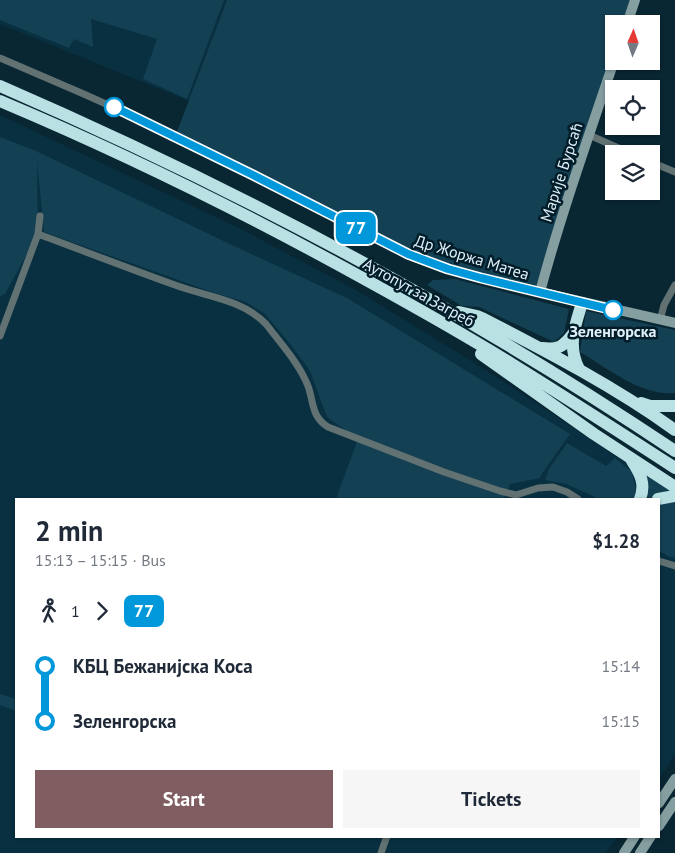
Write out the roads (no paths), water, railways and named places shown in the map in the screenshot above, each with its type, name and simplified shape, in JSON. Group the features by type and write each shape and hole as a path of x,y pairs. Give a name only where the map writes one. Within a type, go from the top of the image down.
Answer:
{"highway":[{"name":"Аутопут за Загреб","path":"0,86 112,135 244,199 327,242 449,310 583,391 675,452"},
{"name":"Аутопут за Загреб","path":"0,101 204,195 343,267 512,364 675,468"},
{"path":"579,369 572,352 573,334 582,303"},
{"path":"449,310 477,316 579,369 630,399 675,430"},
{"path":"536,347 556,349 566,344 573,334"},
{"path":"465,336 468,343 501,368 631,459 675,487"},
{"path":"630,399 650,406 675,406"},
{"path":"631,459 642,479 640,498"},
{"path":"660,499 675,496"}],"street":[{"path":"630,15 635,0"},
{"name":"Др Жоржа Матеа","path":"0,58 148,123 408,254 448,269 582,303 675,323"},
{"name":"Марије Бурсаћ","path":"540,292 588,135 611,70"},
{"path":"588,135 611,145"},
{"path":"660,166 675,172"},
{"path":"0,336 38,234 40,216"},
{"path":"38,234 176,286 223,299 243,307 260,317 302,374 315,414 323,424 444,472 515,497 541,487 553,487 576,498"},
{"path":"660,320 664,305 675,285"},
{"path":"660,562 675,566"},
{"path":"660,802 675,779"},
{"path":"660,824 675,802"},
{"path":"381,853 386,838"},
{"path":"624,853 633,839 643,852 650,838"}],"place":[{"name":"Зеленгорска","path":"613,310"}]}
